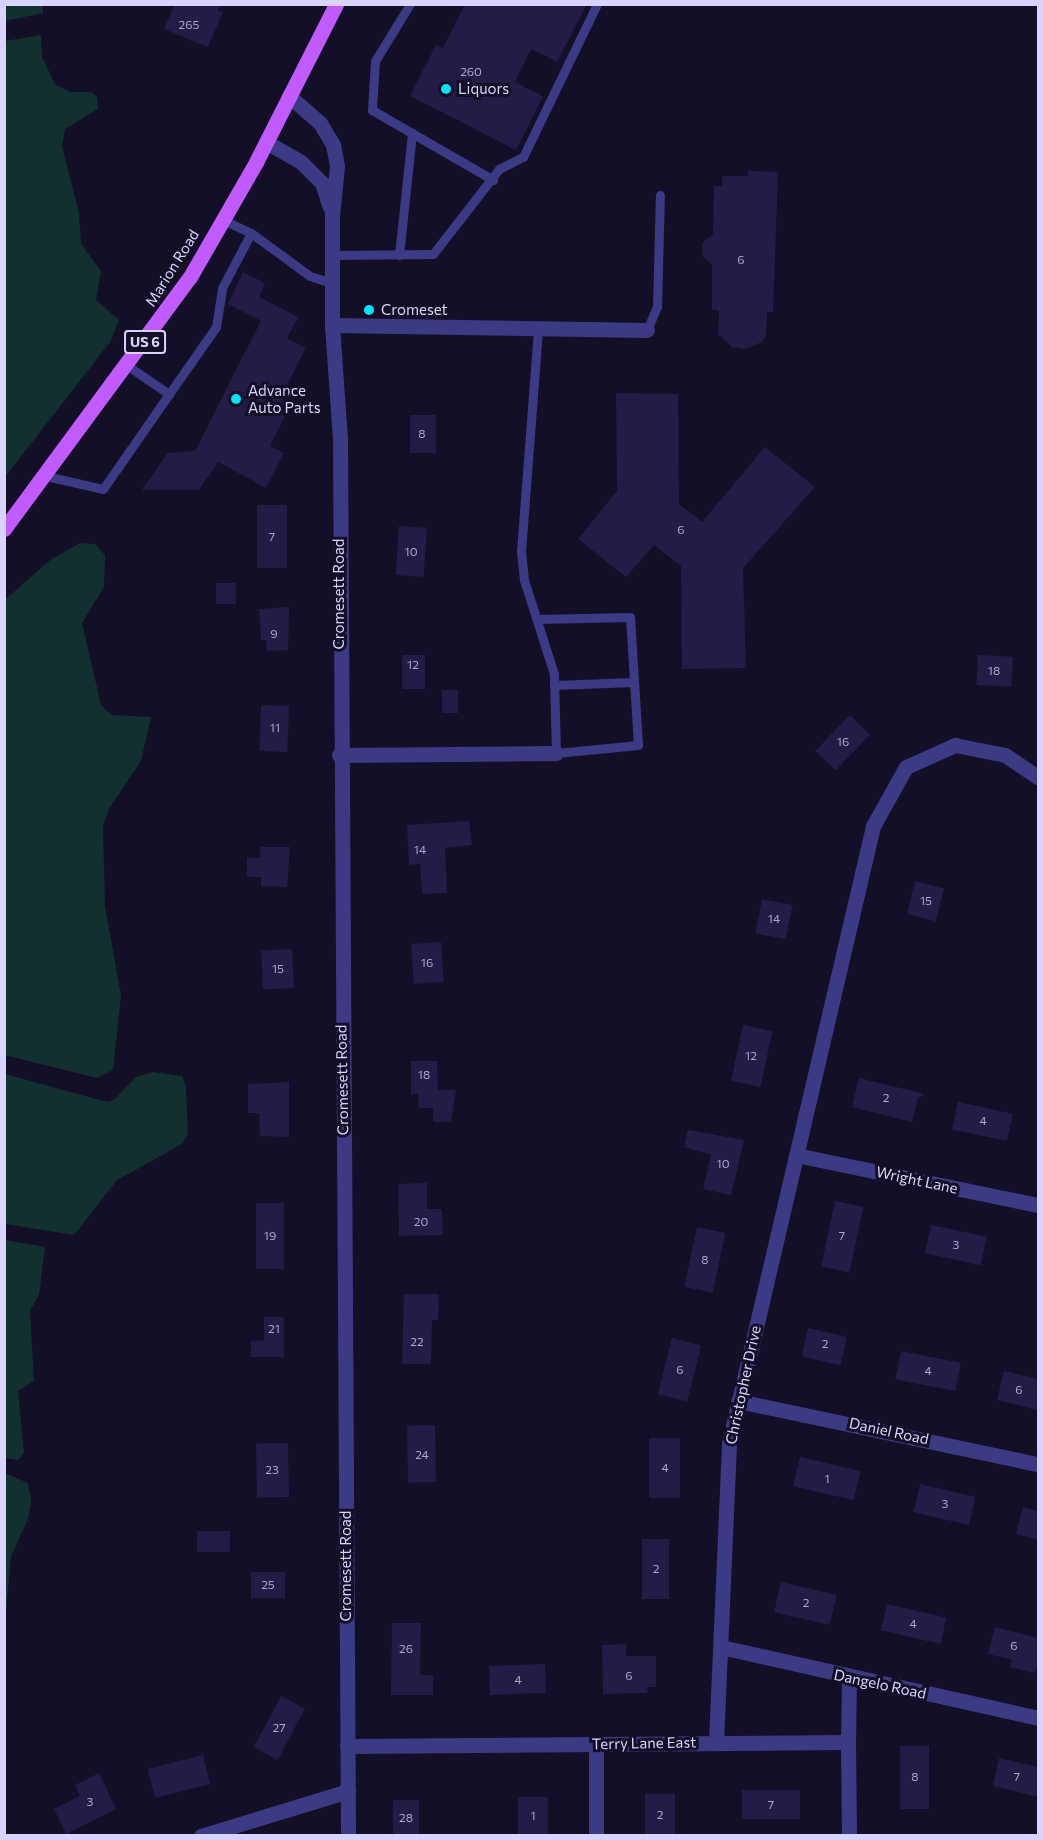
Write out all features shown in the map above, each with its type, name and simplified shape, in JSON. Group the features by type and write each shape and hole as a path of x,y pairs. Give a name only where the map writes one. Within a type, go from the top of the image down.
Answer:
{"main road":[{"name":"Marion Road","path":"4,529 128,366 190,278 266,142 336,4"}],"street":[{"path":"289,96 320,123 333,145 337,166 332,216"},
{"path":"266,142 301,162 322,183 332,216"},
{"name":"Cromesett Road","path":"332,216 332,325 340,438 339,755 348,1836"},
{"path":"332,325 647,330"},
{"name":"Christopher Drive","path":"716,1742 729,1443 873,826 906,767 955,745 1005,755 1038,777"},
{"path":"339,755 556,753"},
{"name":"Wright Lane","path":"796,1155 1038,1205"},
{"name":"Daniel Road","path":"738,1401 1038,1464"},
{"name":"Dangelo Road","path":"721,1647 849,1678 1038,1718"},
{"path":"849,1678 849,1836"},
{"name":"Terry Lane East","path":"347,1746 848,1742"},
{"path":"596,1743 596,1836"},
{"path":"201,1836 348,1791"}],"lane":[{"path":"410,4 375,61 372,110 493,180"},
{"path":"331,255 434,254 500,170 523,158 597,4"},
{"path":"399,255 412,133"},
{"path":"647,330 657,307 660,195"},
{"path":"223,220 251,232 310,276 332,283"},
{"path":"46,476 103,489 216,327 222,288 251,232"},
{"path":"537,619 630,617 638,746 556,753 554,685 549,651 537,619 524,580 521,551 538,328"},
{"path":"128,366 169,394"},
{"path":"554,685 634,682"}],"green space":[{"path":"5,4 43,5 43,13 5,21"},
{"path":"41,35 42,57 55,84 70,92 91,92 97,97 98,109 65,129 62,146 79,213 81,244 101,271 96,300 119,320 110,342 5,477 5,41"},
{"path":"80,543 95,544 105,555 104,587 82,623 101,705 112,715 151,717 141,761 109,809 103,826 105,906 121,996 113,1070 97,1078 4,1055 5,600 50,560"},
{"path":"153,1072 182,1076 186,1086 188,1134 182,1144 117,1180 74,1235 5,1224 5,1074 107,1102 114,1100 136,1077"},
{"path":"5,1240 45,1247 39,1295 30,1310 34,1381 18,1391 24,1453 18,1460 5,1458"},
{"path":"5,1473 28,1483 31,1500 28,1519 11,1556 5,1623"}],"building":[{"path":"175,4 220,4 218,11 223,12 208,47 164,29"},
{"path":"465,4 587,4 557,62 531,49 515,82 543,96 516,150 410,96 436,45 443,48"},
{"path":"748,171 778,172 773,312 767,312 766,336 762,342 745,349 732,347 718,334 719,310 712,310 712,264 703,257 702,243 713,234 714,186 722,186 722,176 748,176"},
{"path":"243,272 265,283 259,297 298,317 287,338 306,348 287,385 298,391 270,446 284,453 266,488 218,462 199,490 142,490 168,453 195,451 261,321 228,304"},
{"path":"616,393 678,394 679,504 702,522 765,447 815,487 743,568 746,668 682,669 681,566 654,545 626,577 578,539 617,491"},
{"path":"410,415 436,415 436,453 410,453"},
{"path":"257,505 287,505 287,568 257,568"},
{"path":"399,526 427,528 424,577 396,575"},
{"path":"216,583 236,583 236,604 216,604"},
{"path":"289,607 288,650 267,651 266,640 261,640 259,609"},
{"path":"402,655 425,655 425,689 402,689"},
{"path":"978,655 1013,657 1011,687 976,685"},
{"path":"442,690 458,690 458,713 442,713"},
{"path":"261,705 289,706 287,752 259,751"},
{"path":"850,715 870,734 835,770 815,751"},
{"path":"469,821 472,845 445,848 447,893 422,894 420,864 409,865 407,825"},
{"path":"260,847 290,847 287,887 261,886 261,877 247,877 247,858 260,858"},
{"path":"915,881 944,888 936,921 907,914"},
{"path":"762,899 792,905 786,939 755,933"},
{"path":"441,942 444,982 414,984 411,944"},
{"path":"292,949 294,988 263,990 261,951"},
{"path":"743,1025 772,1031 760,1087 731,1081"},
{"path":"411,1061 437,1061 438,1090 456,1090 451,1122 433,1122 433,1108 419,1108 418,1094 411,1094"},
{"path":"859,1078 925,1094 918,1098 912,1122 852,1107"},
{"path":"289,1082 289,1137 260,1136 259,1113 248,1113 248,1084"},
{"path":"958,1102 1013,1114 1007,1141 952,1129"},
{"path":"688,1130 744,1140 731,1195 703,1189 711,1155 684,1147"},
{"path":"427,1183 427,1209 442,1209 443,1235 399,1236 398,1184"},
{"path":"835,1201 863,1207 849,1273 821,1267"},
{"path":"256,1203 284,1203 284,1269 256,1269"},
{"path":"931,1225 987,1237 981,1265 925,1253"},
{"path":"697,1227 725,1233 713,1293 684,1287"},
{"path":"404,1294 439,1294 438,1320 432,1320 431,1364 402,1364"},
{"path":"264,1317 284,1317 284,1357 251,1357 251,1341 264,1340"},
{"path":"808,1328 847,1337 840,1365 801,1356"},
{"path":"672,1338 701,1345 687,1402 658,1394"},
{"path":"901,1351 961,1363 955,1391 895,1379"},
{"path":"1004,1371 1038,1379 1038,1410 997,1400"},
{"path":"407,1425 435,1425 436,1482 408,1482"},
{"path":"649,1438 680,1438 680,1498 649,1498"},
{"path":"288,1443 289,1497 257,1498 256,1444"},
{"path":"800,1457 860,1471 854,1500 793,1486"},
{"path":"920,1484 976,1497 969,1525 913,1512"},
{"path":"1023,1507 1038,1511 1038,1540 1016,1534"},
{"path":"197,1531 230,1531 230,1552 197,1552"},
{"path":"642,1539 669,1539 669,1599 642,1599"},
{"path":"251,1572 285,1572 285,1598 251,1598"},
{"path":"781,1582 837,1595 830,1625 774,1612"},
{"path":"887,1604 946,1618 940,1644 881,1630"},
{"path":"392,1623 421,1623 420,1675 433,1675 433,1695 391,1695"},
{"path":"995,1627 1038,1638 1038,1666 1034,1673 1010,1667 1012,1660 988,1654"},
{"path":"626,1644 626,1656 656,1656 656,1687 647,1687 648,1693 603,1694 602,1645"},
{"path":"545,1664 546,1693 490,1695 489,1666"},
{"path":"281,1696 305,1709 278,1760 254,1747"},
{"path":"900,1746 929,1746 929,1809 900,1809"},
{"path":"203,1755 210,1784 155,1798 148,1769"},
{"path":"999,1758 1038,1767 1038,1797 993,1786"},
{"path":"99,1773 116,1809 66,1834 54,1809 80,1796 75,1785"},
{"path":"742,1790 800,1790 800,1819 742,1819"},
{"path":"645,1794 675,1794 675,1836 645,1836"},
{"path":"518,1797 548,1797 548,1836 518,1836"},
{"path":"393,1800 419,1800 419,1836 393,1836"}],"place":[{"name":"Liquors","path":"446,89"},
{"name":"Cromeset","path":"369,310"},
{"name":"Advance Auto Parts","path":"236,399"}]}
